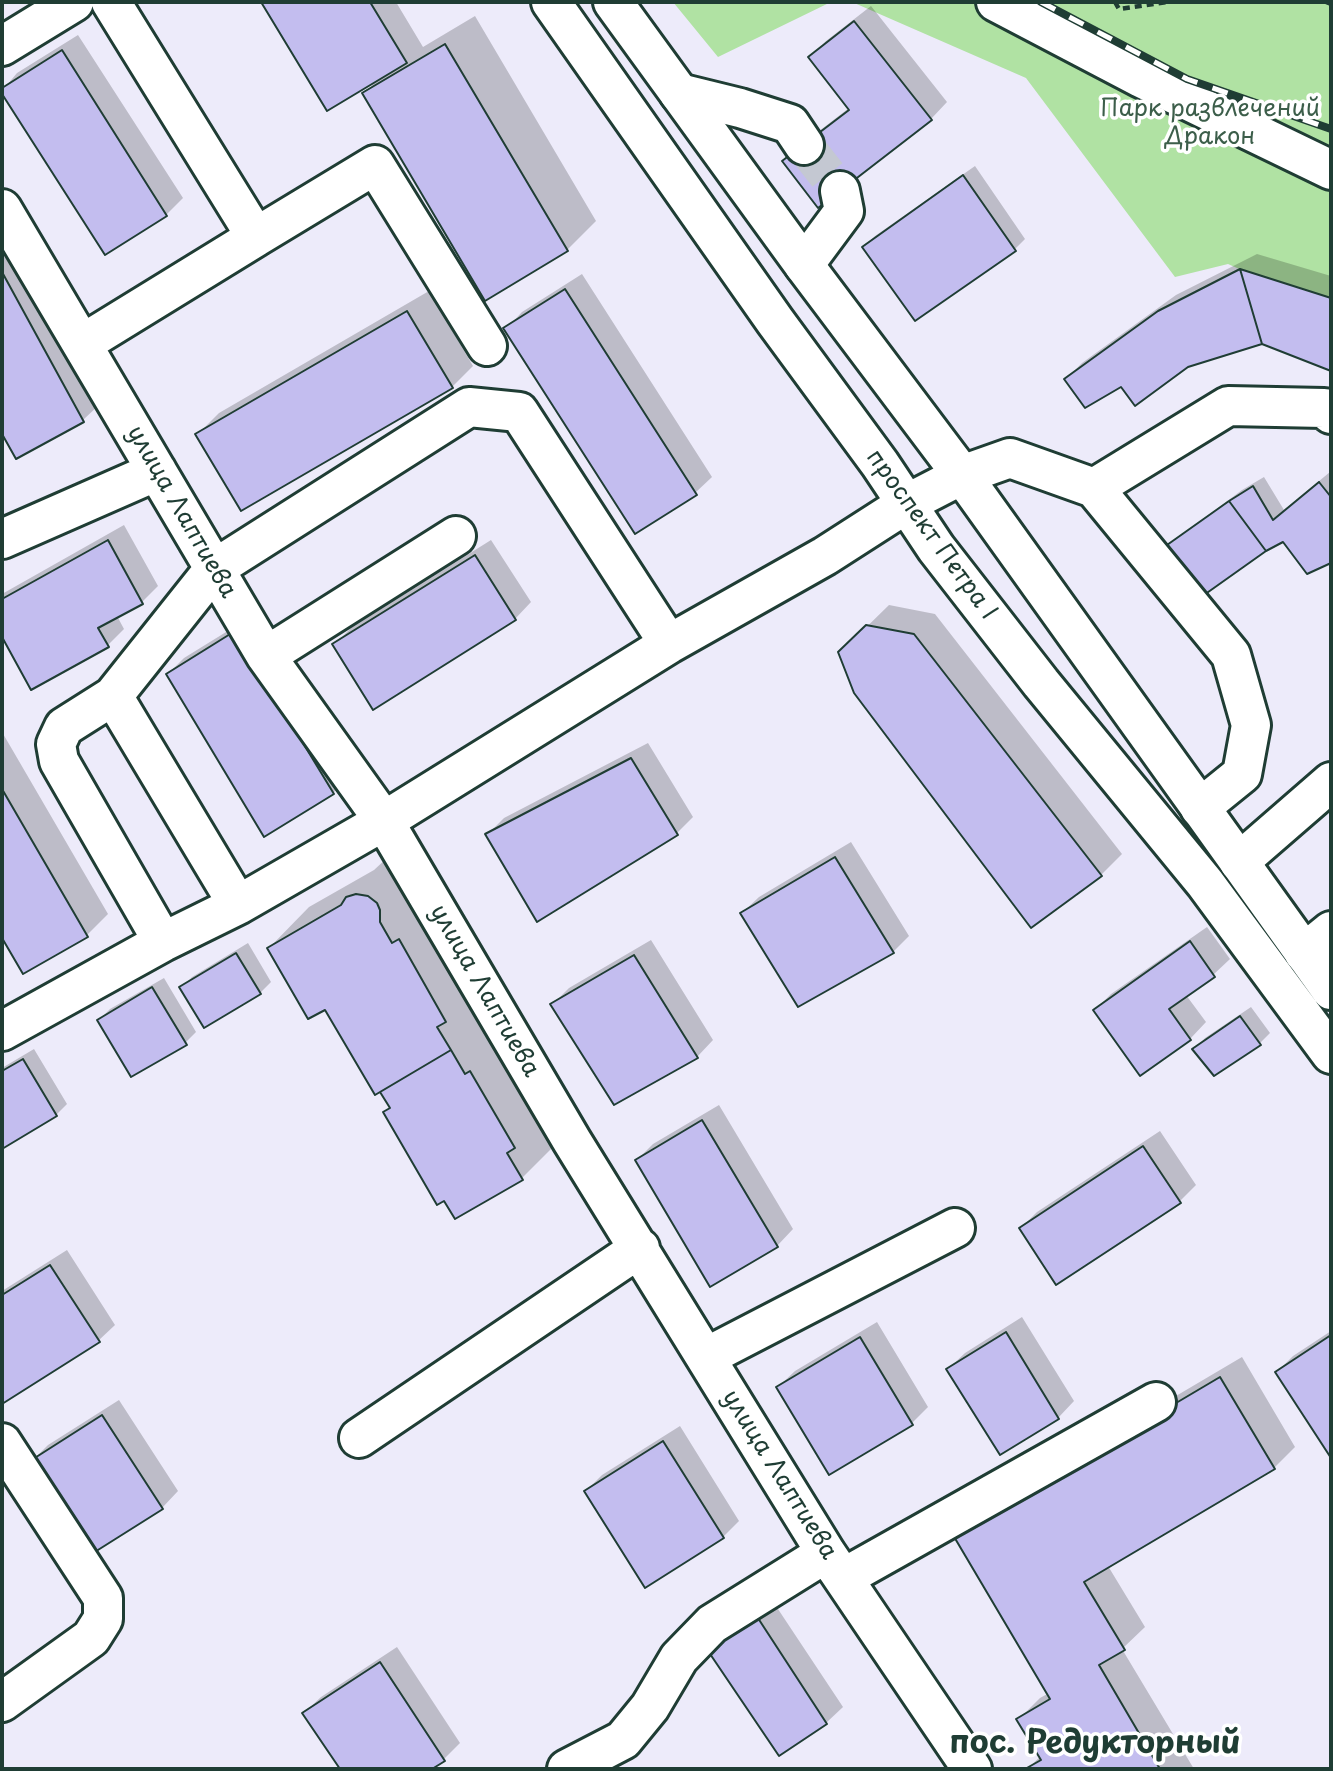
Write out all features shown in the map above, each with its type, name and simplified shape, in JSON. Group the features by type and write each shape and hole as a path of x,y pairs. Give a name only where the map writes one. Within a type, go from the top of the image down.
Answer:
{"street":[{"path":"2,46 74,2"},
{"path":"111,2 256,237"},
{"name":"проспект Петра I","path":"551,2 936,548 1041,683 1205,883 1331,1054"},
{"path":"613,2 804,265 962,475 1239,862 1318,942 1331,990"},
{"path":"996,2 1141,78 1331,170"},
{"path":"679,93 790,124 804,145"},
{"path":"82,344 375,165 487,346"},
{"path":"804,265 844,211 840,191"},
{"name":"улица Лаптиева","path":"2,209 266,656 384,821 572,1140 835,1565 972,1769"},
{"path":"1094,488 1228,405 1324,408 1331,414"},
{"path":"163,942 59,761 56,744 64,727 113,696 214,569 469,407 519,412 669,645"},
{"path":"2,1031 163,942 238,905 384,821 669,645 825,556 906,504 962,475 1010,458 1094,488 1231,655 1251,725 1242,774 1200,808"},
{"path":"2,539 157,471"},
{"path":"266,656 456,536"},
{"path":"113,696 238,905"},
{"path":"1239,862 1331,782"},
{"path":"706,1357 955,1228"},
{"path":"359,1437 640,1248"},
{"path":"567,1769 622,1740 650,1707 679,1658 712,1624 835,1565 1156,1402"},
{"path":"2,1443 103,1598 103,1619 91,1638 2,1702"}],"path":[{"path":"1115,2 1119,9 1167,2"}],"green space":[{"path":"673,2 831,2 718,57"},
{"name":"Парк развлечений Дракон","path":"852,2 1331,2 1331,310 1228,264 1175,277 1026,78"}],"building":[{"path":"261,2 370,2 407,63 327,111"},
{"path":"854,21 932,120 818,208 782,161 849,110 808,57"},
{"path":"445,44 568,251 485,301 362,93"},
{"path":"62,50 167,216 105,255 2,94 2,88"},
{"path":"963,175 1016,251 915,321 862,247"},
{"path":"1240,269 1331,298 1331,371 1262,344"},
{"path":"1240,269 1262,344 1188,367 1135,406 1121,387 1085,408 1064,379 1158,311"},
{"path":"2,272 84,422 16,459 2,434"},
{"path":"565,289 697,495 635,534 503,328"},
{"path":"407,311 453,388 241,511 195,434"},
{"path":"1319,482 1331,497 1331,563 1307,574 1283,542 1266,551 1229,501 1253,486 1273,520"},
{"path":"1229,501 1266,551 1173,617 1136,567"},
{"path":"108,540 143,604 98,628 109,647 31,690 2,637 2,599"},
{"path":"475,555 516,620 373,710 332,644"},
{"path":"866,625 914,634 1102,876 1031,928 854,693 838,652"},
{"path":"235,631 334,794 264,837 166,674"},
{"path":"631,758 678,835 537,922 485,834"},
{"path":"2,789 88,937 23,974 2,938"},
{"path":"835,857 894,953 798,1007 740,913"},
{"path":"356,894 368,896 377,903 380,922 392,943 399,939 446,1022 437,1027 451,1050 375,1095 325,1010 308,1019 267,948 341,905 346,897"},
{"path":"1190,941 1215,977 1169,1009 1191,1040 1140,1076 1093,1010"},
{"path":"236,953 261,994 204,1028 179,987"},
{"path":"634,955 698,1058 614,1105 550,1004"},
{"path":"152,987 187,1045 131,1077 97,1020"},
{"path":"1240,1016 1261,1045 1214,1076 1192,1049"},
{"path":"451,1050 465,1074 470,1071 515,1148 507,1153 523,1180 455,1219 444,1201 437,1205 383,1112 390,1108 380,1092"},
{"path":"23,1059 57,1116 2,1149 2,1071"},
{"path":"702,1120 778,1247 710,1287 635,1160"},
{"path":"1143,1146 1181,1203 1056,1285 1019,1228"},
{"path":"50,1265 100,1342 2,1404 2,1295"},
{"path":"1006,1332 1059,1419 1000,1455 946,1369"},
{"path":"1331,1335 1331,1458 1275,1372"},
{"path":"860,1337 913,1425 829,1475 776,1387"},
{"path":"1220,1377 1275,1469 1084,1582 1125,1650 1099,1665 1160,1769 1025,1769 1041,1760 1016,1719 1050,1699 953,1535"},
{"path":"102,1415 163,1509 90,1555 30,1461"},
{"path":"663,1441 724,1538 645,1588 584,1491"},
{"path":"754,1612 827,1724 779,1756 704,1645"},
{"path":"380,1662 445,1761 432,1769 340,1769 302,1713"}],"tunnel":[{"path":"804,145 840,191"}],"railway":[{"path":"1041,2 1187,79 1331,129"}],"district":[{"name":"пос. Редукторный","path":"1095,1744"}]}
